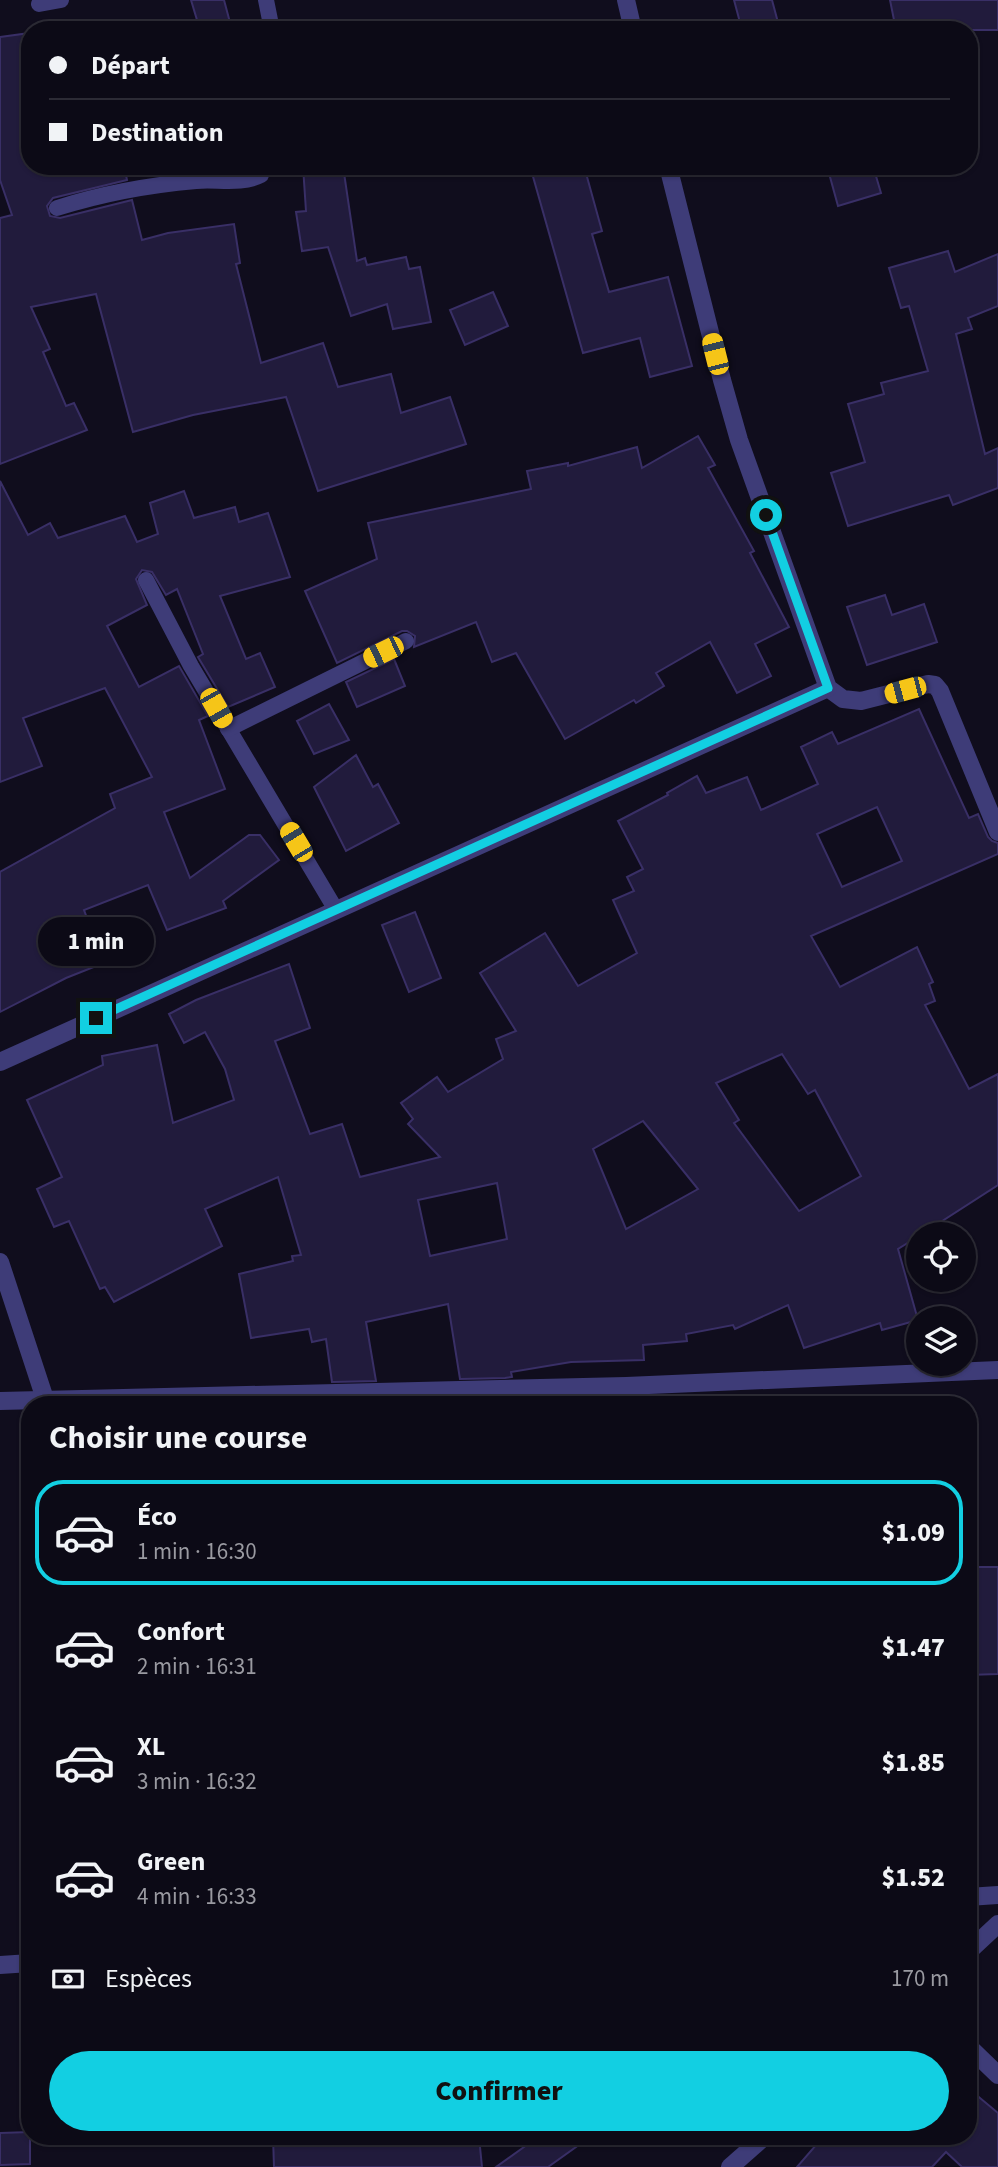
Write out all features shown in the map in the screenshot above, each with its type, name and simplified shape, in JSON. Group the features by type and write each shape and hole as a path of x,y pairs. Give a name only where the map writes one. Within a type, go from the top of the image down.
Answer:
{"street":[{"path":"626,0 632,21"},
{"path":"670,175 739,440 828,688 843,699 861,701 928,684 935,685 940,691 998,832"},
{"path":"0,1062 828,688"},
{"path":"0,1262 44,1396"},
{"path":"264,1396 626,1386 998,1370"},
{"path":"0,1401 21,1401"},
{"path":"977,1896 998,1895"},
{"path":"977,1944 998,1924"},
{"path":"0,1965 21,1964"},
{"path":"977,2055 998,2075"},
{"path":"730,2167 755,2145"}],"lane":[{"path":"40,4 61,0"},
{"path":"266,0 270,21"},
{"path":"57,208 82,200 197,181 252,179 261,175"},
{"path":"146,580 191,666 336,910"},
{"path":"228,729 406,641"}],"building":[{"path":"191,0 224,0 230,21 197,21"},
{"path":"734,0 772,0 778,21 740,21"},
{"path":"890,0 998,0 998,30 978,30 978,21 894,21"},
{"path":"21,34 21,175 126,175 127,180 53,198 47,206 50,216 60,218 132,200 142,240 168,233 234,224 240,263 236,264 261,363 323,343 338,387 391,374 401,413 450,397 466,444 318,491 286,397 193,415 133,432 96,294 31,307 50,349 43,352 66,406 74,403 87,430 0,464 0,218 12,215 0,180 0,37"},
{"path":"304,175 344,175 357,261 365,258 367,265 406,257 409,269 420,267 431,322 393,329 387,304 351,316 328,247 302,251 296,212 306,211"},
{"path":"533,175 586,175 602,231 592,234 609,292 668,277 692,366 650,377 640,338 583,353"},
{"path":"829,175 876,175 881,193 838,206"},
{"path":"948,251 955,272 998,254 998,306 968,318 972,329 956,334 985,454 998,448 998,488 953,505 949,495 848,526 831,473 865,462 848,404 884,394 881,383 928,371 909,306 901,308 889,268"},
{"path":"493,292 508,326 465,345 450,310"},
{"path":"698,436 715,465 708,468 754,551 750,553 789,627 755,644 771,676 737,693 710,642 656,673 664,686 565,739 516,653 492,662 476,622 414,647 415,636 402,631 337,663 305,591 377,559 368,523 531,489 527,471 568,463 568,466 637,447 642,468"},
{"path":"0,481 28,535 50,523 58,538 125,516 137,542 158,534 150,503 184,491 194,518 235,507 239,522 268,513 290,577 220,596 246,659 260,653 275,687 228,707 198,657 203,654 177,589 166,595 152,572 142,570 136,579 147,605 107,626 139,687 179,666 208,716 199,720 225,789 164,812 190,878 249,835 260,835 279,860 223,901 226,908 167,930 148,885 84,910 104,963 66,978 0,1012 0,872 115,808 110,794 152,777 105,688 23,718 42,766 0,782"},
{"path":"885,595 892,615 924,604 937,642 867,665 847,607"},
{"path":"394,659 405,686 357,707 346,682"},
{"path":"329,704 349,740 314,754 297,721"},
{"path":"919,709 969,818 978,814 988,837 998,843 998,854 811,936 840,987 917,947 933,982 929,984 935,1001 925,1005 969,1089 998,1074 998,1185 941,1222 906,1222 906,1244 898,1249 906,1277 906,1292 910,1292 914,1306 906,1306 906,1323 882,1330 880,1323 804,1348 788,1305 735,1329 733,1325 686,1334 687,1341 643,1345 644,1360 571,1362 511,1372 512,1377 460,1379 448,1304 366,1322 376,1381 332,1382 326,1339 312,1342 309,1329 251,1338 239,1274 293,1261 292,1256 301,1255 278,1177 205,1209 222,1246 114,1302 105,1287 100,1289 69,1221 54,1227 37,1189 62,1177 27,1100 103,1065 102,1056 157,1045 173,1123 234,1100 225,1069 205,1032 184,1043 169,1014 196,1000 289,964 310,1028 275,1041 310,1134 342,1124 360,1177 440,1157 408,1124 413,1119 401,1103 437,1077 448,1092 503,1059 496,1039 516,1031 480,973 545,933 578,986 637,953 613,900 634,891 627,877 643,869 618,821 668,795 667,793 697,776 706,793 747,777 761,810 818,784 801,747 832,732 838,744","holes":["877,807 902,861 842,887 817,834","782,1054 808,1094 815,1090 861,1176 799,1211 734,1123 739,1120 716,1083","643,1121 698,1189 626,1229 593,1149","497,1183 507,1239 430,1256 418,1200"]},
{"path":"356,755 373,787 378,784 399,823 346,851 314,787"},
{"path":"415,912 441,978 409,992 382,925"},
{"path":"977,1567 998,1567 998,1674 977,1675"},
{"path":"977,2096 998,2113 998,2167 962,2167 946,2152 932,2167 797,2167 816,2145 977,2145"},
{"path":"21,2132 21,2145 30,2145 30,2164 0,2165 0,2133"},
{"path":"273,2145 480,2145 482,2167 274,2167"},
{"path":"527,2145 579,2145 548,2167 496,2167"}],"route":[{"path":"96,1018 828,688 766,515"}]}
